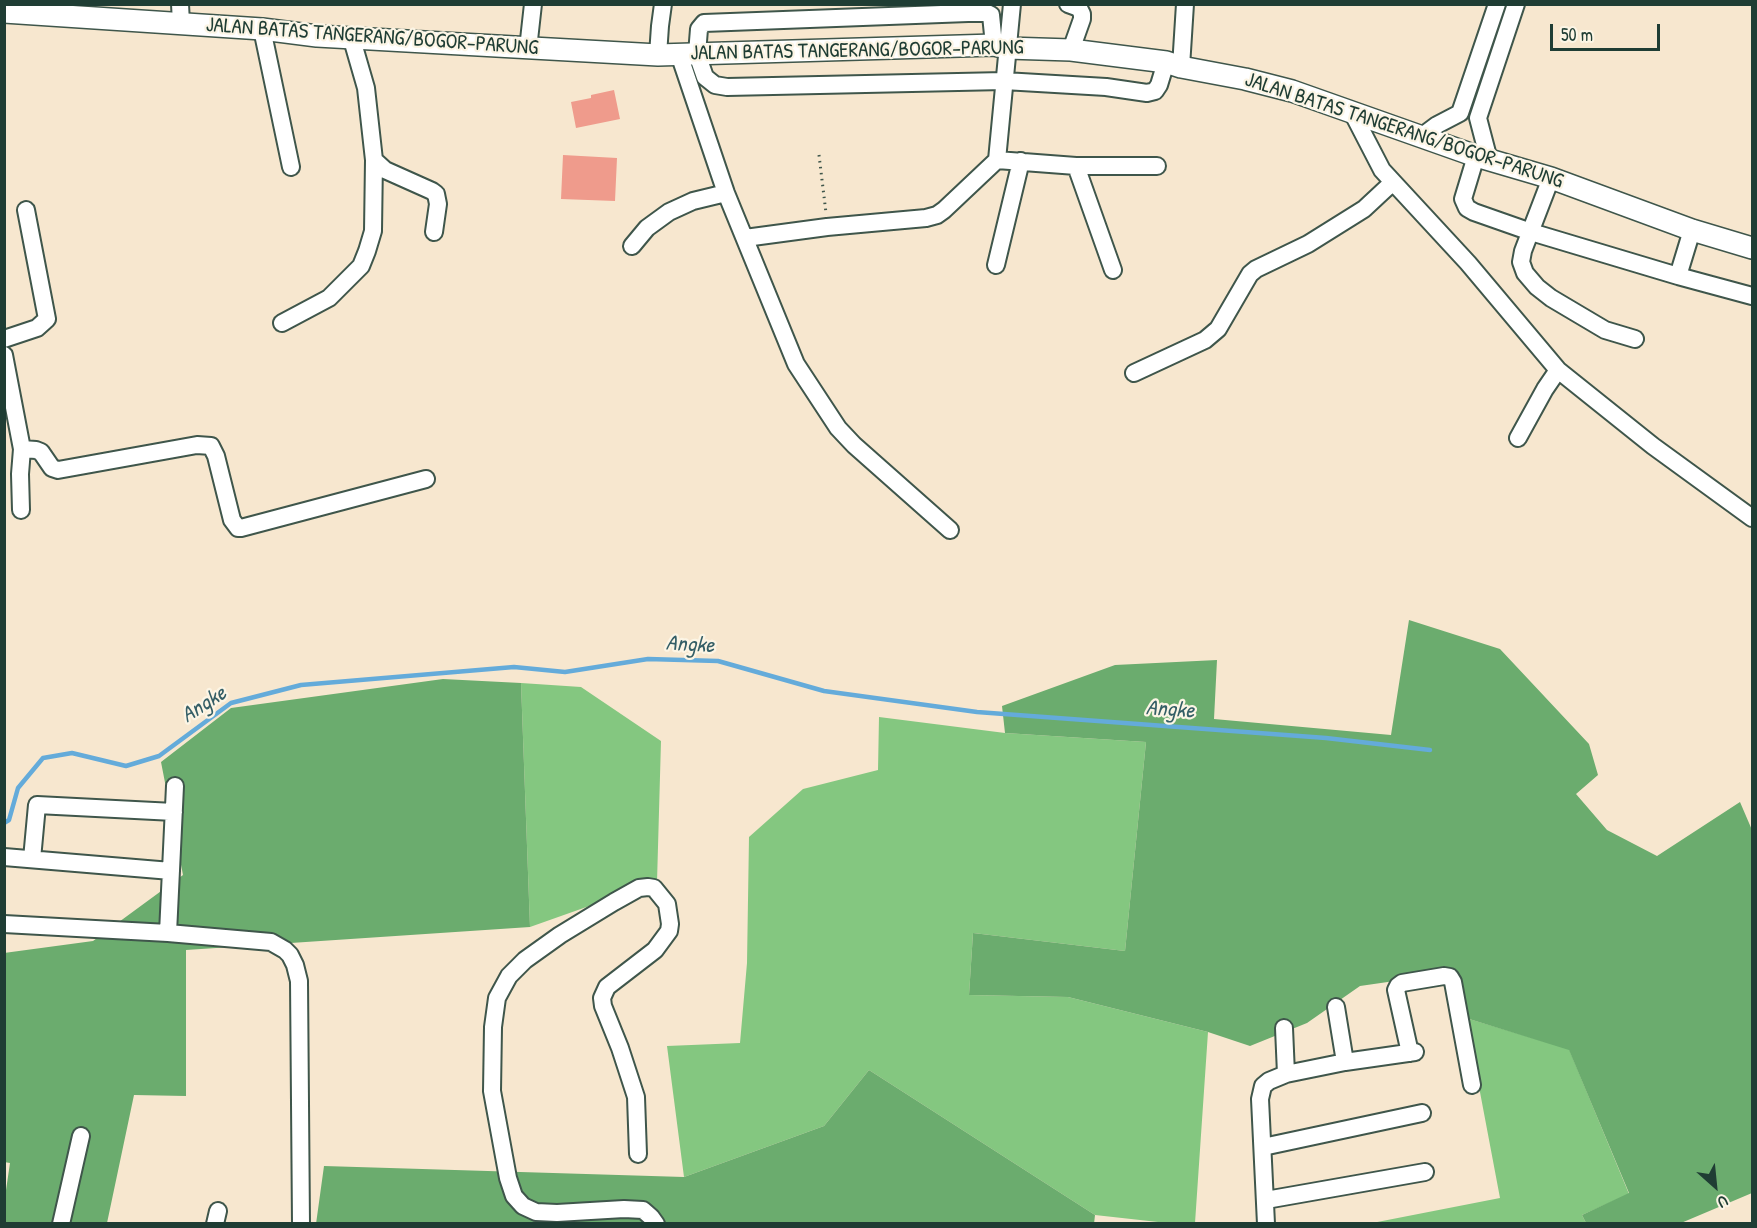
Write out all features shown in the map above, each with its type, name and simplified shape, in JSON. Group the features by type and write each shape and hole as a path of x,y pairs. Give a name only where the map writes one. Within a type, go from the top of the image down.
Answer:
{"main road":[{"name":"JALAN BATAS TANGERANG/BOGOR–PARUNG","path":"4,12 51,10 181,14 317,36 351,36 528,49 678,54 1000,47 1071,50 1173,64 1292,91 1482,158 1551,178 1692,230 1752,248"}],"street":[{"path":"528,49 533,4"},
{"path":"663,4 660,26 678,54 726,193 796,364 838,429 950,531"},
{"path":"1000,47 1012,4"},
{"path":"1068,4 1079,8 1082,14 1071,50"},
{"path":"678,54 714,85 726,87 1004,81 1106,87 1147,93 1155,91 1173,64 1185,4"},
{"path":"1460,113 1497,4"},
{"path":"1516,4 1478,118 1482,158 1463,199 1467,208 1532,232 1752,296"},
{"path":"678,54 705,23 956,13 989,14 992,20 1000,47 1004,81 997,160 937,216 746,238"},
{"path":"262,28 291,167"},
{"path":"282,323 329,298 361,266 373,231 374,160 366,88 351,36"},
{"path":"1352,112 1377,160 1393,182 1468,262 1558,370 1653,446 1752,518"},
{"path":"1421,137 1437,125 1460,113 1478,118"},
{"path":"374,160 385,170 436,194 438,204 434,232"},
{"path":"997,160 1076,166 1157,166"},
{"path":"996,265 1021,161"},
{"path":"1076,166 1113,270"},
{"path":"1551,178 1523,251 1521,262 1526,273 1537,287 1551,298 1605,330 1635,339"},
{"path":"1134,373 1205,340 1218,329 1250,274 1308,244 1364,209 1393,182"},
{"path":"632,246 647,228 669,212 693,201 726,193"},
{"path":"4,339 37,327 47,319 26,210"},
{"path":"1678,276 1692,230"},
{"path":"4,355 22,449 21,510"},
{"path":"1518,438 1558,370"},
{"path":"22,449 41,452 52,468 58,470 197,445 211,446 216,456 232,520 238,528 426,479"},
{"path":"168,933 175,786"},
{"path":"32,859 37,805 174,812"},
{"path":"4,857 171,871"},
{"path":"638,1154 636,1098 602,998 607,987 655,950 669,931 667,904 654,888 648,886 639,888 560,935 525,960 509,976 497,998 493,1027 492,1091 508,1178 513,1196 523,1206 536,1212 556,1214 624,1209 643,1210 656,1224"},
{"path":"4,924 168,933 271,942 290,955 299,981 301,1224"},
{"path":"1266,1224 1261,1093 1263,1086 1286,1074 1413,1052 1396,990 1402,983 1450,977 1453,982 1472,1085"},
{"path":"1336,1006 1346,1062"},
{"path":"1284,1028 1286,1074"},
{"path":"1263,1147 1422,1113"},
{"path":"61,1224 81,1136"},
{"path":"1266,1200 1425,1172"}],"path":[{"path":"819,155 827,227"}],"green space":[{"path":"1409,620 1500,649 1589,744 1598,775 1576,794 1607,830 1657,856 1740,802 1752,830 1752,1193 1681,1223 1586,1223 1582,1215 1629,1193 1569,1050 1466,1018 1457,972 1360,986 1307,1023 1250,1046 1208,1032 1068,997 969,995 973,933 1125,951 1146,742 1005,733 1002,706 1115,665 1217,660 1214,719 1391,735"},
{"path":"443,679 521,683 530,927 186,950 186,1096 134,1095 107,1223 5,1223 5,1197 10,1163 4,1162 4,953 93,941 183,875 161,762 231,708"},
{"path":"521,683 581,687 661,741 657,882 530,927"},
{"path":"879,717 1005,733 1146,742 1125,951 973,933 969,995 1068,997 1208,1032 1195,1223 1167,1223 1095,1215 869,1070 824,1126 684,1177 667,1046 740,1043 747,963 749,837 803,789 878,770"},
{"path":"1466,1018 1569,1049 1629,1194 1582,1215 1586,1223 1367,1224 1500,1198"},
{"path":"869,1070 1095,1215 1094,1224 316,1224 324,1166 684,1177 824,1126"}],"building":[{"path":"614,90 620,119 576,128 571,102"},
{"path":"563,155 617,158 615,201 561,199"}],"waterway":[{"name":"Angke","path":"4,823 9,820 18,788 43,758 72,753 126,766 159,756 231,703 301,685 514,667 565,672 648,659 718,661 824,691 977,712 1326,738 1430,750"}]}
